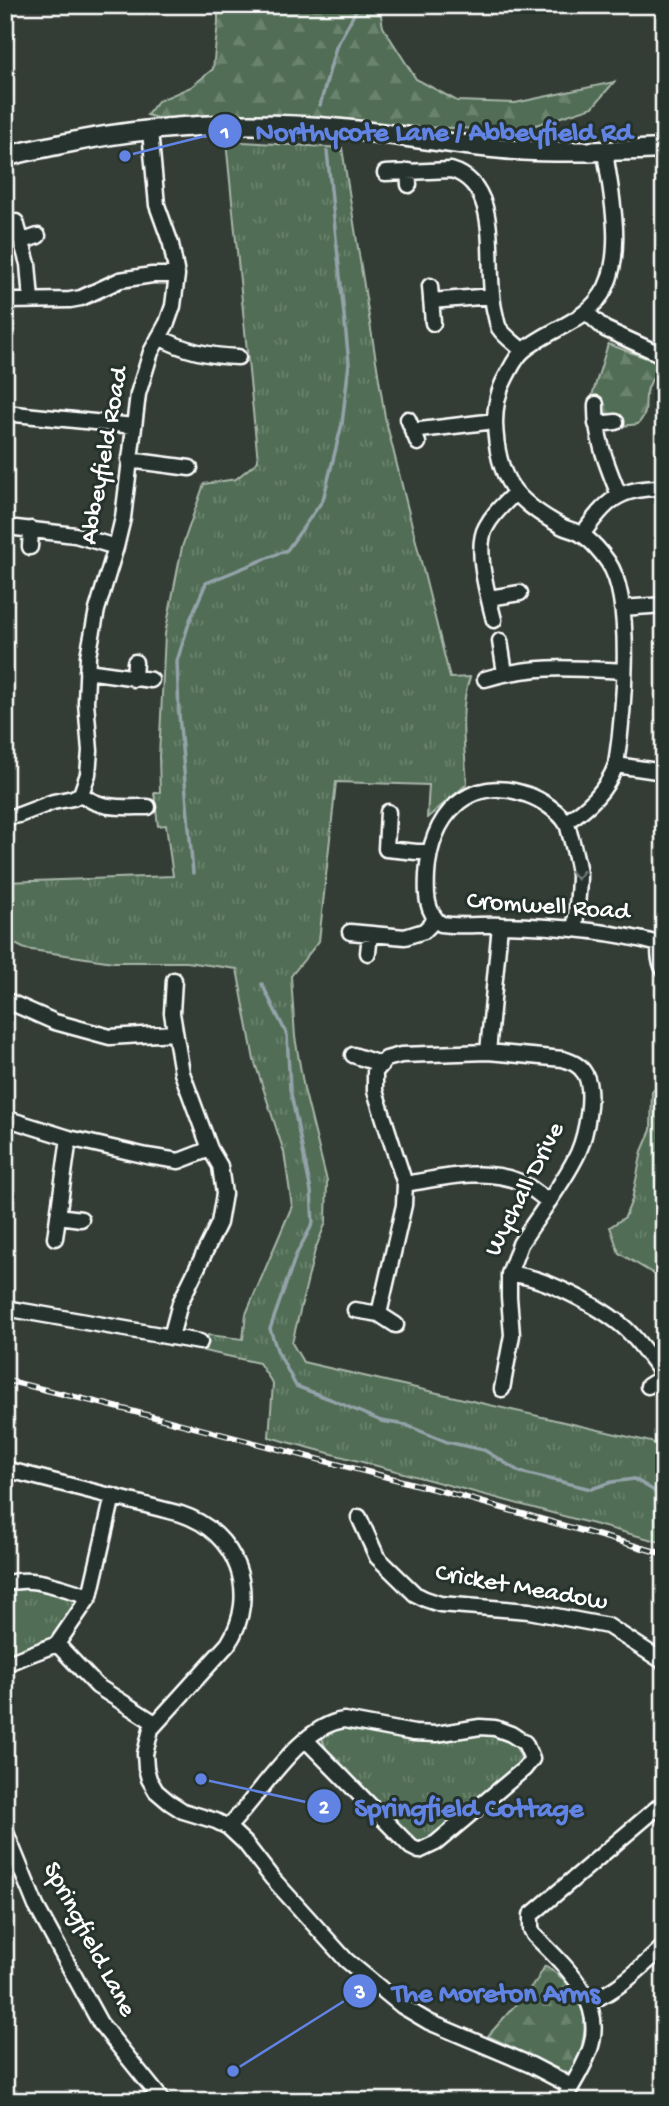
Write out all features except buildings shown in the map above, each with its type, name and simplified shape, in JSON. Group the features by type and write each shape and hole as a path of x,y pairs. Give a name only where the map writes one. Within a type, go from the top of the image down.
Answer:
{"street":[{"path":"5,158 85,139 150,131 242,125 361,131 527,151 605,152 664,149"},
{"name":"Abbeyfield Road","path":"80,794 88,774 90,751 86,702 87,671 97,610 123,518 142,374 167,323 173,306 177,275 171,244 157,205 150,131"},
{"path":"566,822 597,797 610,781 616,765 624,671 622,608 618,586 608,563 582,535 529,506 515,493 502,472 495,421 502,383 514,361 523,351 587,313 606,287 616,253 605,152"},
{"path":"385,173 408,178 452,170 472,180 481,194 490,240 492,296 499,328 523,351"},
{"path":"16,222 28,264 31,300"},
{"path":"23,241 38,236"},
{"path":"5,301 70,300 132,277 177,275"},
{"path":"433,323 431,293 492,296"},
{"path":"587,313 605,329 664,356"},
{"path":"159,337 187,350 238,357"},
{"path":"208,355 211,339"},
{"path":"596,404 596,424 601,450 619,495"},
{"path":"5,413 134,426"},
{"path":"413,431 495,421"},
{"path":"596,424 615,422"},
{"path":"129,460 190,468"},
{"path":"582,535 605,506 619,495 650,488 664,488"},
{"path":"494,620 481,546 484,529 493,515 515,493"},
{"path":"16,528 75,535 116,547"},
{"path":"30,547 31,529"},
{"path":"489,598 520,593"},
{"path":"622,608 664,605"},
{"path":"500,641 505,673"},
{"path":"134,679 135,662"},
{"path":"485,679 541,668 624,671"},
{"path":"87,671 151,680"},
{"path":"616,765 664,772"},
{"path":"434,917 427,903 426,886 429,852 435,835 447,813 464,796 491,788 519,791 539,798 566,822 579,875 575,929"},
{"path":"5,818 80,794 101,805 148,807"},
{"path":"388,812 386,849 429,852"},
{"name":"Cromwell Road","path":"350,932 405,937 424,931 434,917 441,925 575,929 662,940"},
{"path":"488,1052 500,925"},
{"path":"368,953 370,934"},
{"path":"662,940 658,956 664,970"},
{"path":"171,1336 180,1303 219,1223 224,1194 220,1166 210,1149 182,1073 172,1013 174,980"},
{"path":"5,1000 55,1022 110,1037 174,1033"},
{"name":"Wychall Drive","path":"380,1064 386,1059 401,1055 488,1052 563,1059 580,1067 586,1074 589,1100 578,1153 520,1244 509,1274 512,1335 502,1389"},
{"path":"353,1055 380,1064 375,1072 375,1091 405,1184 404,1205 379,1314"},
{"path":"5,1118 69,1138 179,1161 210,1149"},
{"path":"55,1238 69,1138"},
{"path":"405,1184 465,1175 502,1177 523,1183 548,1201"},
{"path":"58,1216 81,1219"},
{"path":"509,1274 522,1275 587,1301 626,1329 664,1375 648,1386"},
{"path":"12,1309 200,1342"},
{"path":"355,1310 379,1314 396,1325"},
{"path":"5,1469 194,1518 221,1538 243,1580 237,1630 228,1644 150,1729 145,1754 149,1779 156,1791 183,1811 228,1827 246,1843 272,1878 346,1960 401,2006 429,2022 531,2065 571,2087"},
{"path":"5,1664 57,1644 90,1597 113,1496"},
{"name":"Cricket Meadow","path":"359,1517 377,1557 415,1594 425,1599 440,1604 529,1611 608,1626 664,1662"},
{"path":"5,1584 30,1580 90,1597"},
{"path":"57,1644 97,1686 155,1723"},
{"path":"228,1827 306,1740 326,1725 344,1720 414,1733 436,1734 480,1727 495,1728 524,1743 532,1759 524,1769 436,1843 419,1852 306,1740"},
{"path":"563,2101 591,2049 592,2018 589,2002 581,1985 534,1935 530,1921 533,1911 664,1802"},
{"name":"Springfield Lane","path":"5,1830 36,1906 100,2023 163,2101"},
{"path":"589,2002 616,1988 664,1946"}],"green space":[{"path":"218,5 379,5 383,27 416,79 457,101 515,103 614,82 593,107 520,130 383,126 183,126 147,115 158,101 191,87 213,69"},
{"path":"226,141 342,148 385,417 450,678 470,677 463,716 467,784 427,818 429,785 336,782 319,941 291,976 295,1037 304,1089 327,1181 326,1222 315,1250 292,1343 303,1362 664,1445 664,1543 269,1437 273,1384 259,1363 204,1351 208,1335 243,1339 246,1314 292,1206 284,1152 254,1060 237,969 187,962 113,962 25,949 5,939 5,882 173,876 166,825 158,826 154,793 160,792 159,757 165,634 182,547 204,484 236,479 258,461"},
{"path":"608,344 663,364 648,387 645,413 638,424 615,427 614,417 603,412 603,399 591,399"},
{"path":"658,1087 660,1141 664,1160 664,1280 619,1253 610,1227 625,1217 632,1200 642,1151 651,1130 652,1091"},
{"path":"29,1583 83,1598 54,1642 5,1659 5,1590"},
{"path":"345,1725 425,1741 494,1734 514,1745 522,1760 431,1839 421,1843 407,1836 327,1751 321,1736 331,1728"},
{"path":"545,1966 570,1985 583,2009 583,2039 571,2075 488,2036 537,1980"}],"waterway":[{"path":"320,105 336,47 359,5"},
{"path":"193,873 177,661 190,620 206,583 287,550 323,500 342,424 349,363 327,151"},
{"path":"262,984 287,1035 290,1089 311,1191 313,1223 296,1255 270,1329 277,1350 296,1386 381,1421 406,1425 447,1442 484,1450 520,1472 591,1489 634,1479 653,1490 664,1504"}],"railway":[{"path":"5,1380 449,1493 664,1554"}],"place":[{"name":"Northycote Lane / Abbeyfield Rd","path":"125,156"},
{"name":"Springfield Cottage","path":"201,1779"},
{"name":"The Moreton Arms","path":"233,2071"}]}
